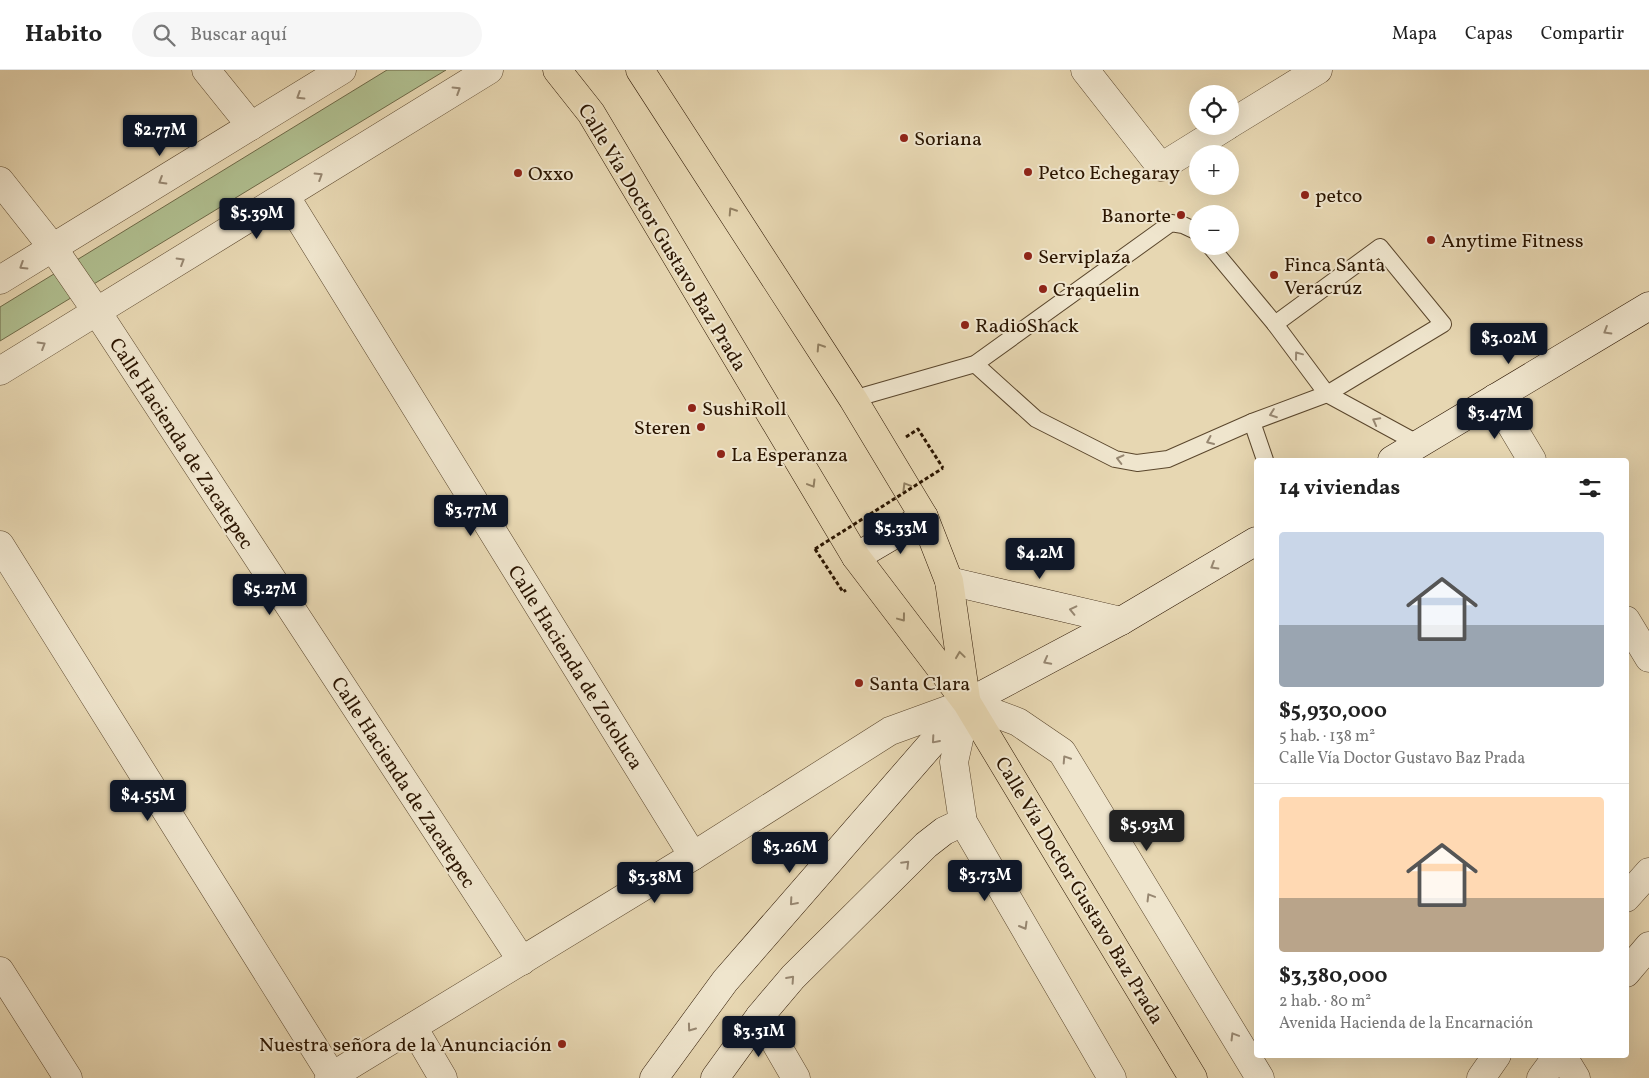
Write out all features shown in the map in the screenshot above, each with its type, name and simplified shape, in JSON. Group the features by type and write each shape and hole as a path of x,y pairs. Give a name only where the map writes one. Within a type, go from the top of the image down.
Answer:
{"main road":[{"name":"Calle Vía Doctor Gustavo Baz Prada","path":"557,70 591,113 856,557 967,703 1193,1078"},
{"name":"Calle Vía Doctor Gustavo Baz Prada","path":"640,70 853,399 924,517 949,581 967,703"}],"street":[{"path":"206,70 251,126"},
{"path":"0,280 342,70"},
{"path":"0,370 286,197 489,70"},
{"path":"1085,70 1161,167 1212,135"},
{"path":"1239,118 1318,70"},
{"name":"Calle Hacienda de Zacatepec","path":"0,181 53,248 96,312 522,961"},
{"name":"Calle Hacienda de Zotoluca","path":"286,197 693,856"},
{"path":"1395,458 1649,306"},
{"path":"1495,398 1531,458"},
{"path":"856,557 924,517"},
{"path":"0,545 331,1077 693,856 890,731 967,703 1121,621 1254,542"},
{"path":"949,581 1121,621"},
{"path":"1629,625 1649,658"},
{"path":"654,1078 725,981 967,703"},
{"name":"Calle Vía Doctor Gustavo Baz Prada","path":"1112,1078 963,822 954,762 967,703 1018,722 1062,752 1260,1078"},
{"path":"714,1078 760,1016 793,977 926,844 944,831 963,822"},
{"path":"1629,895 1649,872"},
{"path":"1629,968 1649,946"},
{"path":"0,971 68,1078"},
{"path":"760,1016 796,1078"},
{"path":"412,1027 444,1078"},
{"path":"1480,1078 1495,1058"},
{"path":"1541,1078 1556,1058"},
{"path":"1564,1058 1576,1078"}],"lane":[{"path":"853,399 975,364 1171,223 1189,228"},
{"path":"975,364 1036,419 1115,459 1137,463 1168,459 1252,422 1327,394 1443,324 1380,248 1275,324"},
{"path":"1218,255 1275,324 1327,394 1419,444"},
{"path":"1252,422 1264,458"}],"path":[{"path":"843,592 815,549 943,468 918,429"}],"green space":[{"path":"387,70 446,70 0,341 0,307"}],"place":[{"name":"Soriana","path":"904,138"},
{"name":"Petco Echegaray","path":"1028,172"},
{"name":"Oxxo","path":"518,173"},
{"name":"petco","path":"1305,195"},
{"name":"Banorte","path":"1181,215"},
{"name":"Anytime Fitness","path":"1431,240"},
{"name":"Serviplaza","path":"1028,256"},
{"name":"Finca Santa Veracruz","path":"1274,275"},
{"name":"Craquelin","path":"1043,289"},
{"name":"RadioShack","path":"965,325"},
{"name":"SushiRoll","path":"692,408"},
{"name":"Steren","path":"701,427"},
{"name":"La Esperanza","path":"721,454"},
{"name":"Santa Clara","path":"859,683"},
{"name":"Nuestra señora de la Anunciación","path":"562,1044"}]}
